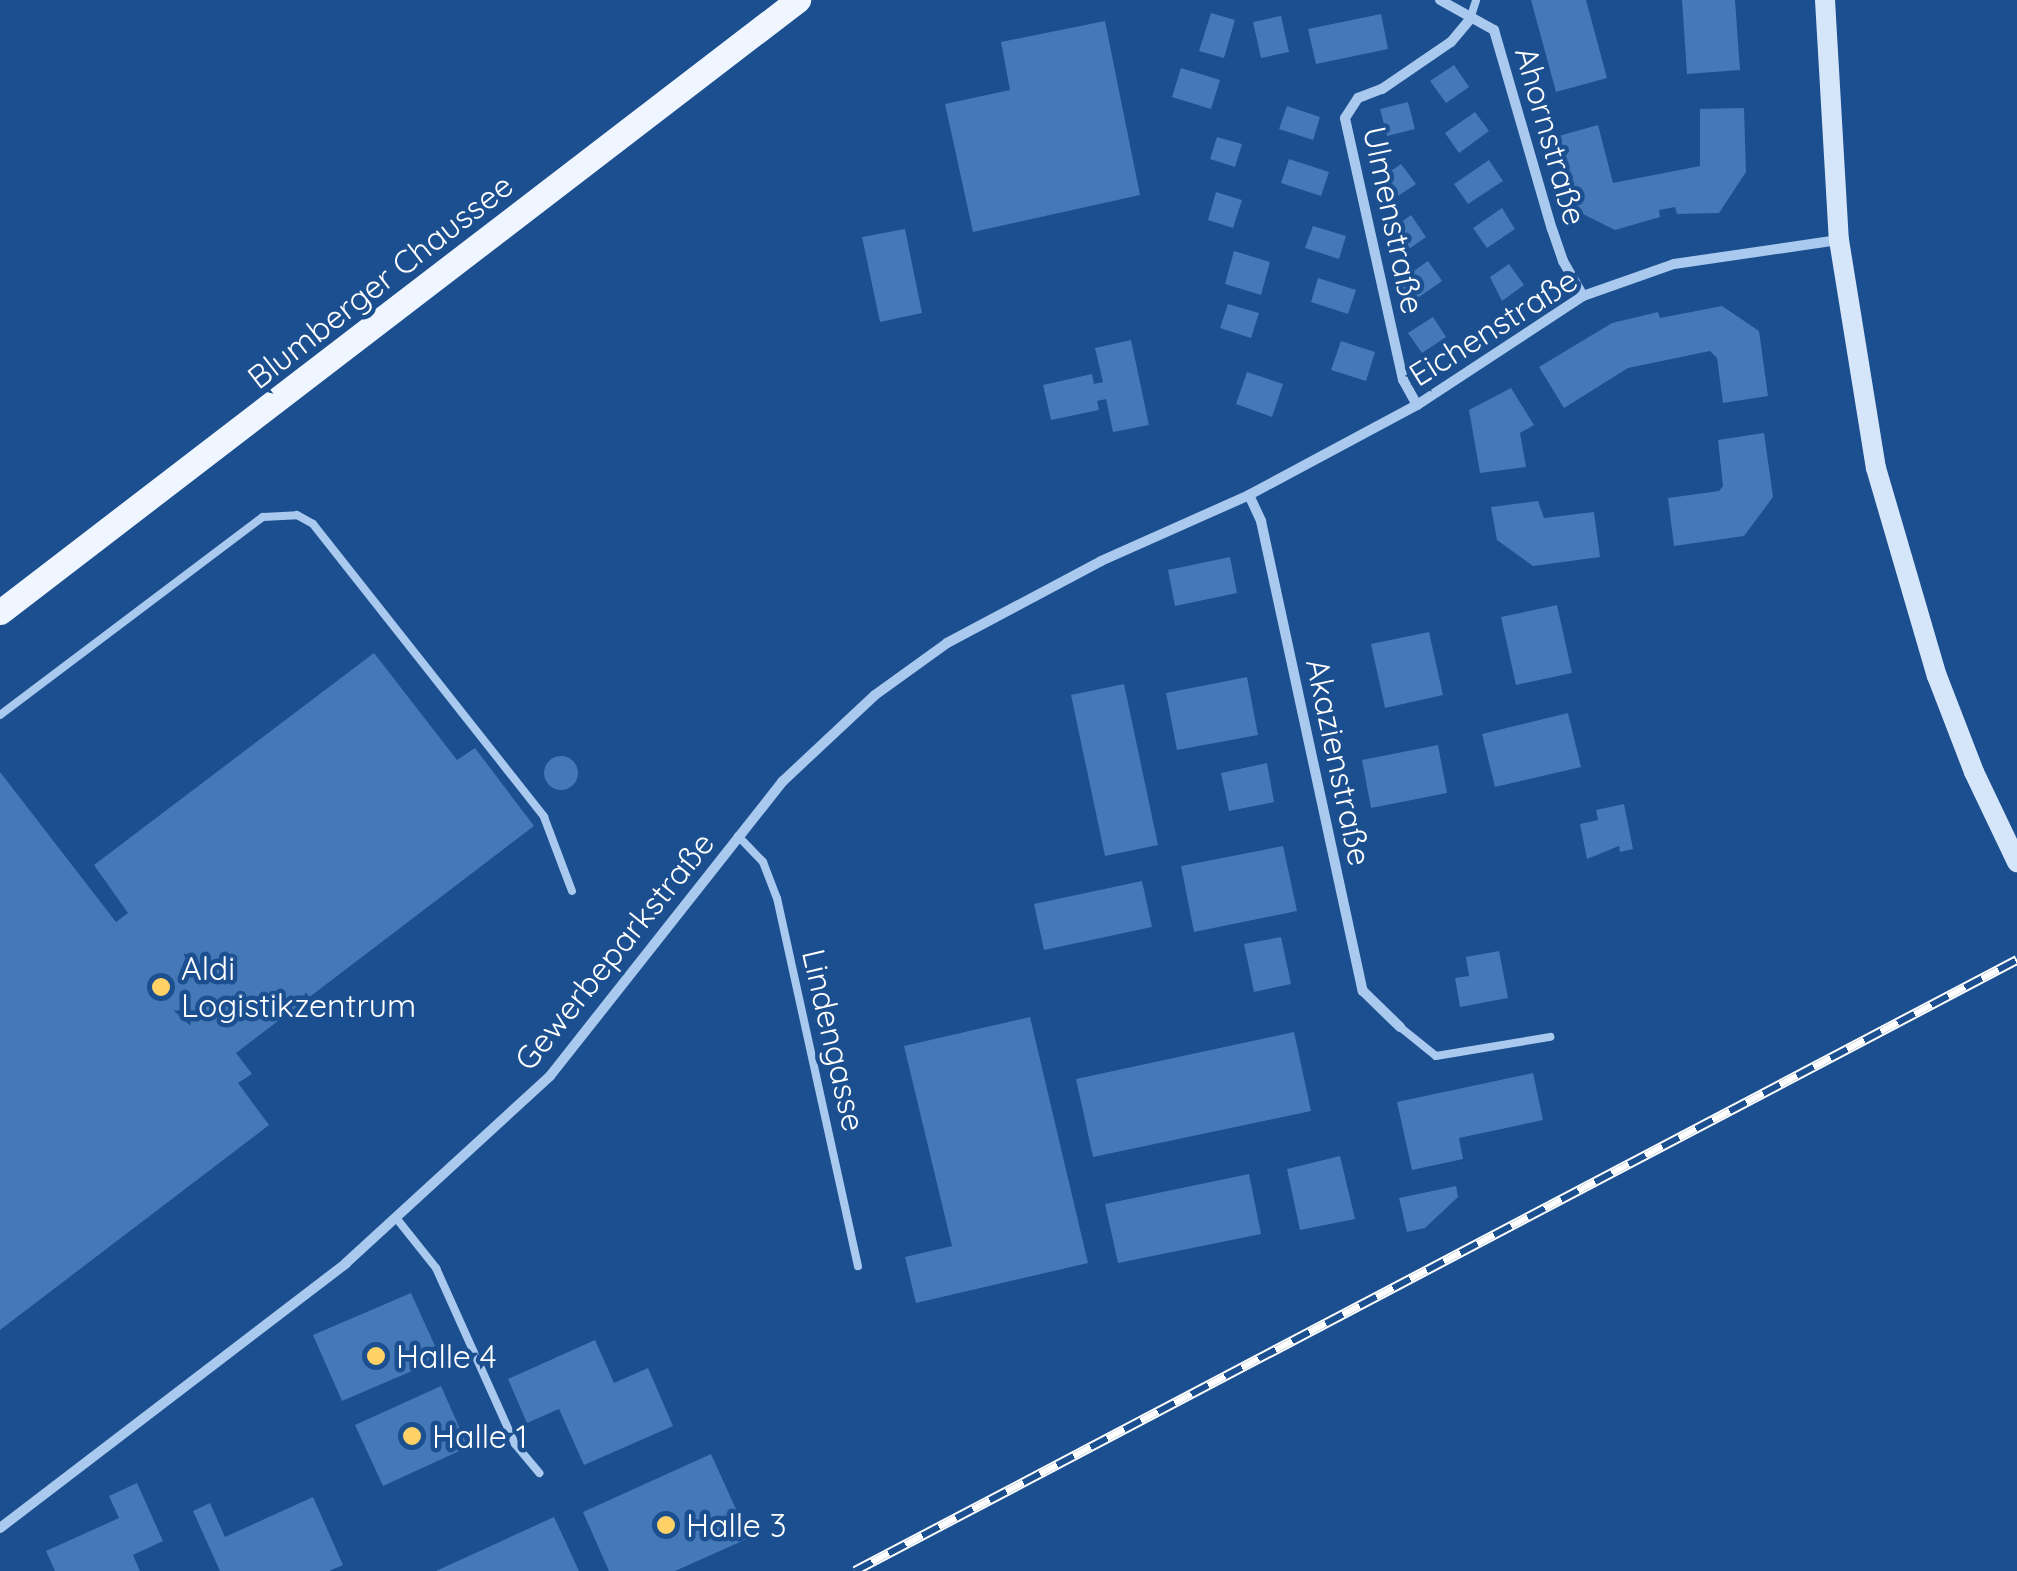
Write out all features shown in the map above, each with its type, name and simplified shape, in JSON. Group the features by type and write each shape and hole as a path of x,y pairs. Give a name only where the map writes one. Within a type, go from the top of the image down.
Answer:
{"main road":[{"name":"Blumberger Chaussee","path":"0,612 798,0"},
{"path":"1825,0 1839,240 1876,468 1915,607 1974,772 2017,862"}],"street":[{"path":"1440,0 1470,18"},
{"name":"Ahornstraße","path":"1470,18 1494,30 1552,229 1563,261 1583,296"},
{"name":"Ulmenstraße","path":"1417,405 1399,365 1346,118 1358,98 1382,88 1450,42 1470,18"},
{"name":"Eichenstraße","path":"1249,495 1417,405 1583,296 1674,264 1839,240"},
{"name":"Gewerbeparkstraße","path":"0,1528 269,1324 397,1219 550,1076 782,782 828,735 947,644 1101,561 1249,495"},
{"name":"Akazienstraße","path":"1249,495 1262,521 1363,991 1400,1027"}],"lane":[{"path":"1470,18 1476,0"},
{"path":"0,714 263,517 297,515 313,524 544,817 572,891"},
{"name":"Lindengasse","path":"738,836 762,862 776,898 858,1266"},
{"path":"1400,1027 1436,1056 1550,1036"},
{"path":"397,1219 436,1268 516,1444 539,1472"}],"building":[{"path":"1531,0 1586,0 1607,78 1556,92"},
{"path":"1682,0 1735,0 1740,70 1687,74"},
{"path":"1211,13 1235,20 1224,58 1199,51"},
{"path":"1381,14 1388,49 1316,64 1308,29"},
{"path":"1281,16 1289,52 1261,58 1253,22"},
{"path":"1105,21 1140,195 973,232 945,104 1010,90 1001,42"},
{"path":"1454,65 1469,87 1446,103 1430,81"},
{"path":"1181,68 1220,80 1211,109 1172,97"},
{"path":"1408,102 1415,129 1387,136 1380,109"},
{"path":"1287,106 1320,117 1313,140 1279,129"},
{"path":"1744,108 1746,172 1719,213 1677,214 1675,207 1659,210 1660,217 1615,230 1575,210 1555,137 1598,125 1613,183 1700,166 1700,109"},
{"path":"1475,112 1489,131 1459,153 1445,133"},
{"path":"1217,137 1242,144 1235,167 1210,159"},
{"path":"1289,159 1329,172 1321,196 1281,183"},
{"path":"1489,160 1503,181 1468,204 1454,184"},
{"path":"1401,164 1416,184 1392,200 1378,180"},
{"path":"1216,192 1242,200 1233,228 1208,220"},
{"path":"1502,208 1515,229 1487,248 1473,228"},
{"path":"1411,215 1426,237 1402,254 1387,233"},
{"path":"1313,226 1346,236 1339,259 1305,248"},
{"path":"905,229 922,313 880,322 862,237"},
{"path":"1234,251 1270,262 1261,295 1225,284"},
{"path":"1428,261 1442,281 1412,302 1398,282"},
{"path":"1509,264 1524,285 1502,301 1490,277"},
{"path":"1318,278 1356,290 1348,314 1311,302"},
{"path":"1228,304 1259,313 1251,338 1220,328"},
{"path":"1722,306 1759,331 1768,396 1723,403 1717,358 1710,351 1628,368 1564,408 1539,367 1612,323 1658,312 1660,318"},
{"path":"1433,317 1446,337 1422,353 1408,333"},
{"path":"1131,340 1149,425 1113,432 1106,399 1097,401 1099,410 1051,420 1043,385 1092,374 1094,384 1103,382 1095,348"},
{"path":"1341,341 1375,352 1366,381 1331,370"},
{"path":"1247,372 1283,384 1272,417 1236,404"},
{"path":"1511,388 1534,425 1520,433 1526,467 1480,473 1469,410"},
{"path":"1764,433 1773,497 1744,536 1674,546 1668,498 1719,491 1723,486 1718,440"},
{"path":"1538,501 1544,518 1594,512 1600,557 1533,566 1497,540 1491,507"},
{"path":"1230,557 1237,593 1175,606 1168,570"},
{"path":"1557,605 1572,673 1516,685 1501,617"},
{"path":"1429,632 1443,695 1385,708 1371,644"},
{"name":"Aldi Logistikzentrum","path":"374,653 457,760 475,748 534,826 236,1053 252,1074 238,1083 269,1125 0,1330 0,772 116,922 128,913 94,865"},
{"path":"1247,677 1258,735 1177,750 1166,693"},
{"path":"1124,684 1158,845 1105,856 1071,695"},
{"path":"1568,713 1581,767 1495,787 1482,734"},
{"path":"1438,745 1447,793 1371,808 1362,760"},
{"path":"561,756 573,761 578,773 573,785 561,790 549,785 544,773 549,761"},
{"path":"1267,763 1274,802 1229,811 1221,773"},
{"path":"1624,804 1633,849 1620,852 1619,846 1587,859 1580,824 1598,820 1596,810"},
{"path":"1283,846 1297,911 1194,932 1181,866"},
{"path":"1142,881 1152,927 1044,950 1034,904"},
{"path":"1281,937 1291,984 1254,992 1244,944"},
{"path":"1499,951 1508,998 1460,1007 1455,978 1469,976 1466,957"},
{"path":"1030,1017 1088,1263 916,1303 905,1257 952,1246 904,1046"},
{"path":"1294,1032 1311,1111 1093,1157 1076,1079"},
{"path":"1533,1073 1543,1120 1459,1138 1463,1159 1412,1170 1397,1102"},
{"path":"1340,1156 1355,1219 1300,1230 1287,1169"},
{"path":"1249,1174 1261,1234 1118,1263 1105,1204"},
{"path":"1456,1186 1458,1197 1425,1228 1407,1232 1399,1198"},
{"name":"Halle 4","path":"411,1293 435,1346 426,1365 342,1401 313,1335"},
{"path":"595,1340 614,1383 648,1368 673,1426 584,1465 559,1409 527,1423 508,1379"},
{"name":"Halle 1","path":"441,1386 468,1447 383,1486 355,1425"},
{"name":"Halle 3","path":"711,1454 749,1538 675,1571 609,1571 583,1512"},
{"path":"137,1483 163,1541 133,1555 140,1571 55,1571 46,1551 119,1518 109,1496"},
{"path":"313,1497 343,1565 329,1571 220,1571 193,1511 210,1503 225,1537"},
{"path":"554,1517 579,1571 436,1571"}],"railway":[{"path":"855,1571 2017,960"}],"place":[{"name":"Aldi Logistikzentrum","path":"161,987"},
{"name":"Halle 4","path":"376,1356"},
{"name":"Halle 1","path":"412,1436"},
{"name":"Halle 3","path":"666,1525"}]}
